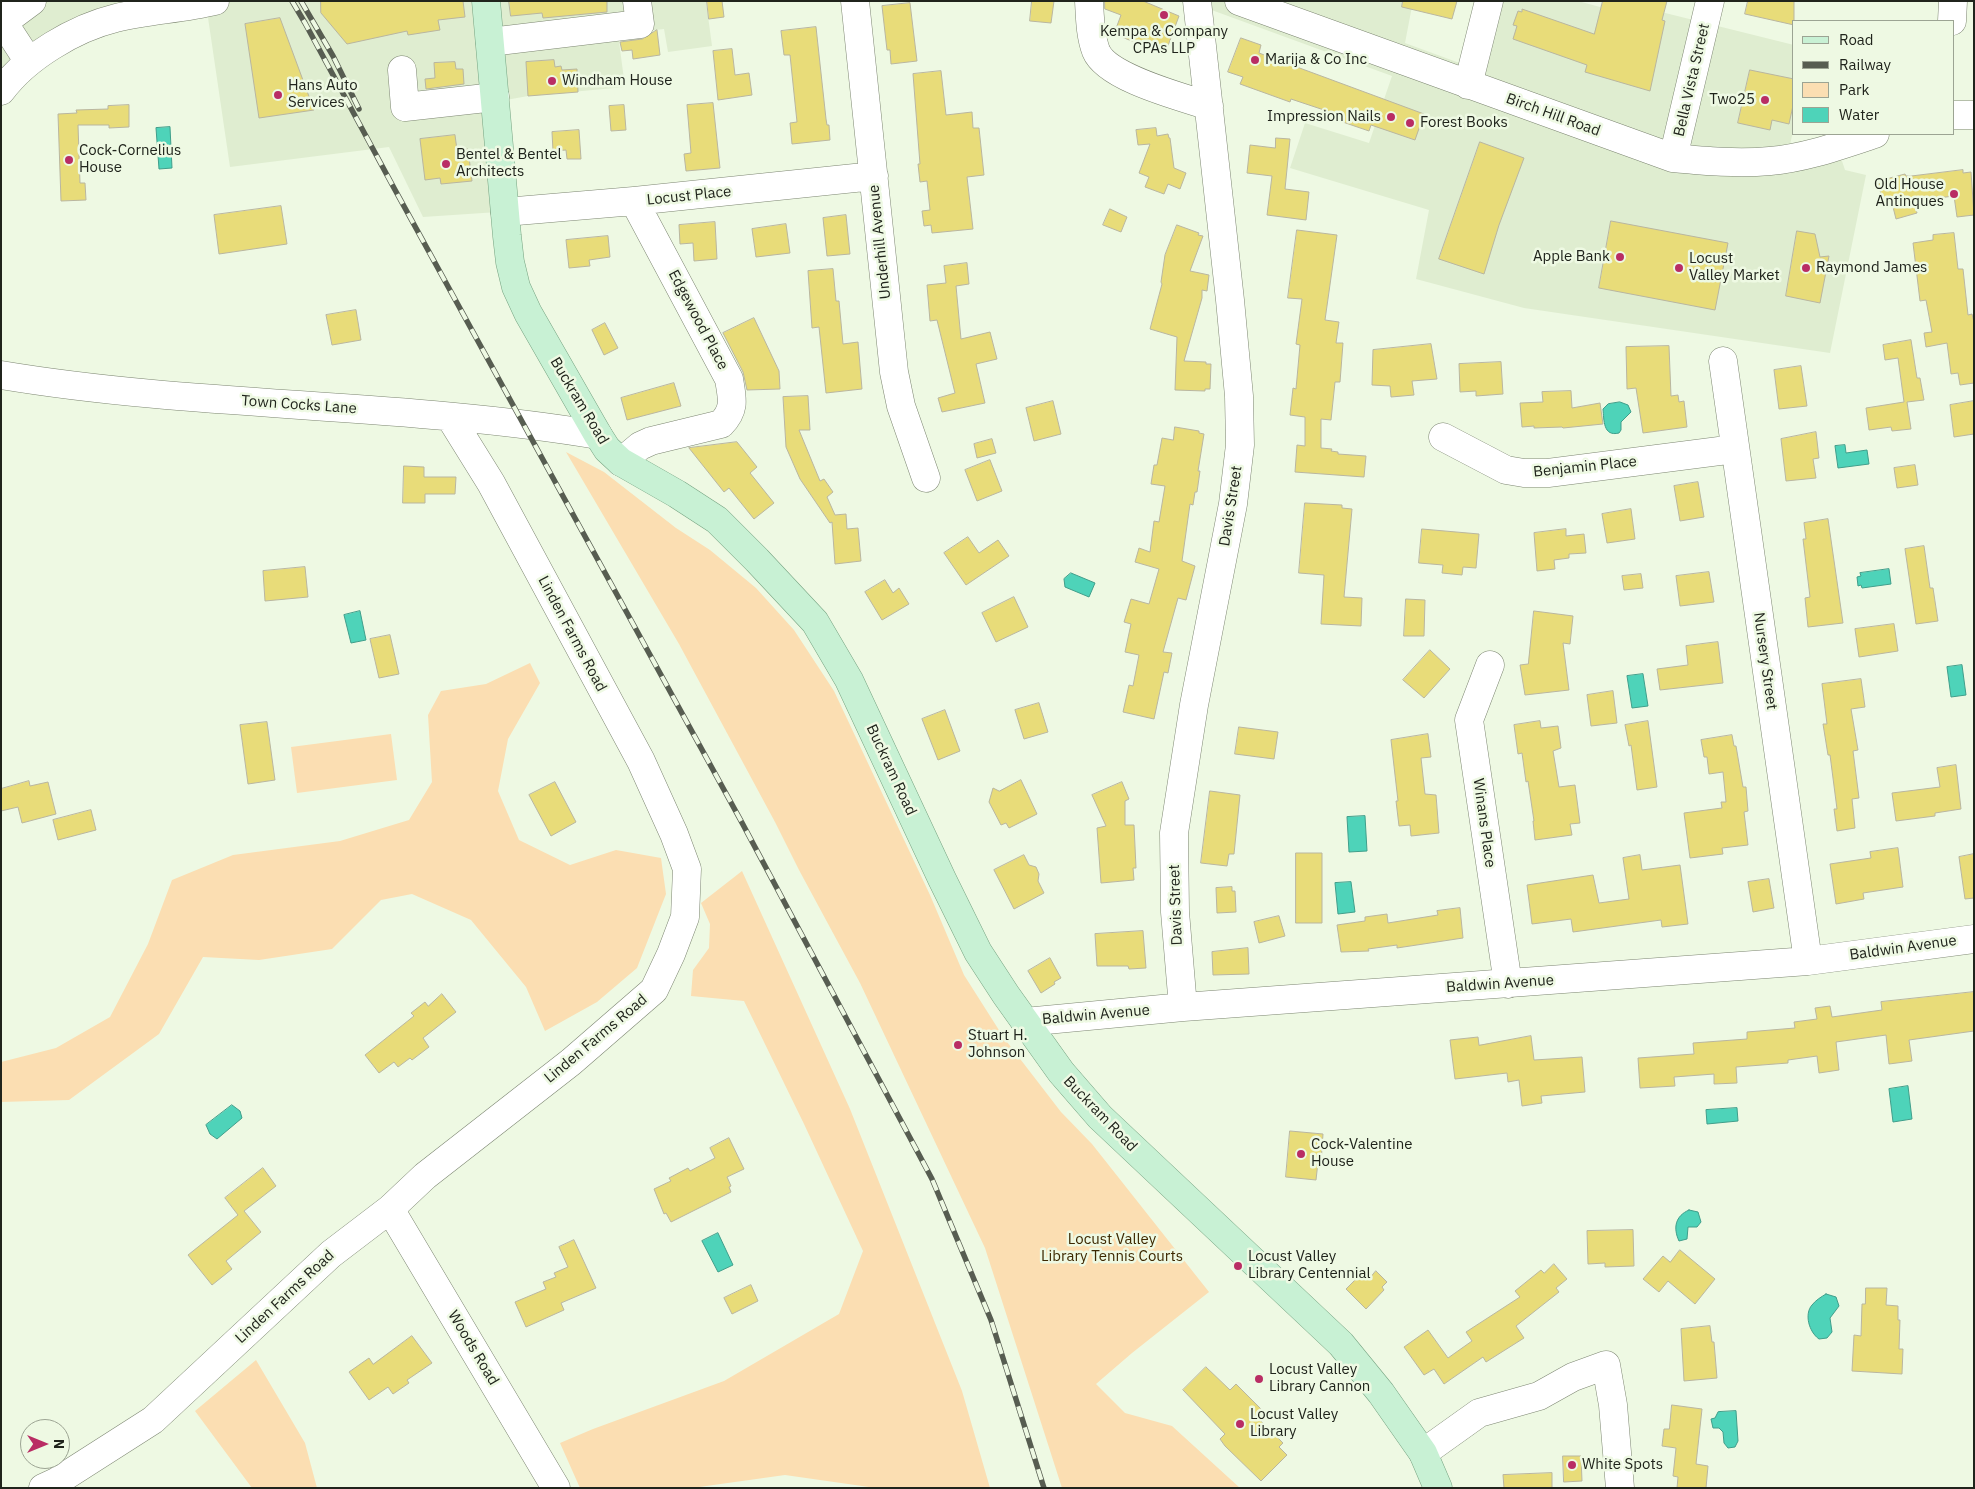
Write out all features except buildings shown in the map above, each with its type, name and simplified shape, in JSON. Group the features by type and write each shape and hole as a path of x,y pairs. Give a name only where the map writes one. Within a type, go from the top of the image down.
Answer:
{"main road":[{"name":"Buckram Road","path":"486,1 510,262 516,287 528,313 598,436 607,449 621,462 677,494 717,520 758,560 815,622 849,680 978,952 1025,1022 1061,1072 1100,1117 1341,1344 1381,1393 1423,1453 1438,1488"}],"street":[{"path":"28,62 2,20 32,1"},
{"path":"490,42 640,24 637,1"},
{"name":"Underhill Avenue","path":"855,1 894,372 901,406 926,478"},
{"path":"1089,1 1091,31 1096,53 1115,72 1197,102"},
{"name":"Davis Street","path":"1183,1007 1175,912 1174,833 1194,705 1233,504 1240,445 1238,377 1197,102 1197,1"},
{"name":"Birch Hill Road","path":"1239,1 1302,12 1468,84 1673,158 1721,162 1771,161 1820,152 1872,135"},
{"path":"1468,84 1489,1"},
{"name":"Bella Vista Street","path":"1673,158 1710,1"},
{"path":"1952,20 1953,1"},
{"path":"1,92 28,62 70,35 116,10 197,3"},
{"path":"402,70 405,107 495,97"},
{"path":"1955,115 1974,115"},
{"name":"Locust Place","path":"505,212 634,201 874,176"},
{"name":"Edgewood Place","path":"621,462 650,440 720,424 728,417 733,403 729,379 634,201"},
{"name":"Nursery Street","path":"1723,361 1808,961"},
{"name":"Town Cocks Lane","path":"1,375 136,393 450,417 553,428 598,436"},
{"name":"Linden Farms Road","path":"43,1488 63,1478 153,1420 331,1254 390,1209 425,1176 571,1062 654,990 671,954 685,917 687,869 674,834 641,761 491,483 450,417"},
{"name":"Benjamin Place","path":"1444,437 1506,470 1524,473 1548,473 1735,449"},
{"name":"Winans Place","path":"1490,665 1469,720 1508,984"},
{"name":"Baldwin Avenue","path":"1025,1022 1183,1007 1808,961 1974,938"},
{"name":"Woods Road","path":"390,1209 556,1488"},
{"path":"1423,1453 1479,1413 1539,1396 1573,1377 1606,1365 1614,1405 1620,1488"}],"shaded area":[{"path":"1,1 706,1 712,46 668,52 664,29 618,34 625,87 528,96 484,104 498,212 423,217 389,147 230,167 206,4 76,31 1,94"},
{"path":"1187,1 1413,1 1405,43 1484,72 1502,1 1578,1 1600,7 1602,1 1617,1 1792,45 1792,135 1789,149 1842,161 1845,170 1866,175 1830,353 1524,308 1416,279 1429,210 1290,168 1305,123 1369,143 1392,76"}],"green space":[{"name":"Locust Valley Library Tennis Courts","path":"566,452 604,472 676,528 710,550 756,588 794,630 834,691 930,895 964,975 1004,1038 1061,1112 1092,1144 1209,1292 1096,1384 1125,1413 1172,1426 1240,1488 1062,1488 985,1248 860,983 679,644"},
{"path":"530,663 540,683 508,739 498,791 519,840 570,865 616,850 661,858 666,894 637,968 597,1002 545,1031 526,987 471,920 412,894 381,900 332,949 259,960 203,957 159,1034 69,1100 1,1102 1,1062 56,1048 110,1017 148,944 172,880 233,855 340,841 409,820 432,782 428,715 441,691 486,684"},
{"path":"391,734 397,780 297,793 291,747"},
{"path":"742,871 850,1109 962,1391 990,1488 876,1488 785,1475 692,1488 580,1488 560,1443 724,1381 839,1314 863,1251 744,1001 691,996 693,970 709,948 710,924 701,903"},
{"path":"256,1360 305,1443 317,1488 252,1488 195,1411"}],"water":[{"path":"170,127 172,168 159,169 156,128"},
{"path":"1620,402 1628,405 1631,412 1621,422 1619,433 1614,434 1605,427 1603,409 1608,404"},
{"path":"1845,445 1846,453 1867,450 1869,464 1838,468 1835,446"},
{"path":"1889,569 1891,584 1862,588 1861,585 1858,586 1857,577 1861,576 1860,573"},
{"path":"1071,573 1095,583 1089,597 1065,587 1064,579"},
{"path":"360,611 366,640 351,643 344,615"},
{"path":"1962,665 1966,695 1951,697 1947,667"},
{"path":"1643,674 1648,706 1632,708 1627,676"},
{"path":"1365,816 1367,851 1349,852 1347,817"},
{"path":"1351,882 1355,912 1338,914 1335,883"},
{"path":"1908,1086 1912,1119 1893,1122 1889,1089"},
{"path":"232,1105 240,1111 242,1118 217,1139 210,1134 206,1125"},
{"path":"1737,1108 1738,1121 1707,1124 1706,1110"},
{"path":"1689,1210 1698,1212 1701,1222 1697,1227 1688,1227 1687,1239 1679,1241 1676,1232 1678,1219"},
{"path":"718,1233 733,1265 718,1272 702,1241"},
{"path":"1826,1294 1836,1297 1839,1306 1830,1318 1832,1332 1827,1338 1819,1339 1810,1328 1808,1313 1814,1303"},
{"path":"1736,1411 1738,1441 1735,1447 1728,1448 1724,1443 1723,1432 1719,1428 1713,1428 1711,1419 1715,1418 1718,1412"}],"railway":[{"path":"292,1 740,819 932,1179 991,1320 1044,1488"},
{"path":"301,1 333,56 359,109"}],"place":[{"name":"Kempa & Company CPAs LLP","path":"1164,15"},
{"name":"Marija & Co Inc","path":"1255,60"},
{"name":"Windham House","path":"552,81"},
{"name":"Hans Auto Services","path":"278,95"},
{"name":"Two25","path":"1765,100"},
{"name":"Impression Nails","path":"1391,117"},
{"name":"Forest Books","path":"1410,123"},
{"name":"Cock-Cornelius House","path":"69,160"},
{"name":"Bentel & Bentel Architects","path":"446,164"},
{"name":"Old House Antinques","path":"1954,194"},
{"name":"Apple Bank","path":"1620,257"},
{"name":"Locust Valley Market","path":"1679,268"},
{"name":"Raymond James","path":"1806,268"},
{"name":"Stuart H. Johnson","path":"958,1045"},
{"name":"Cock-Valentine House","path":"1301,1154"},
{"name":"Locust Valley Library Centennial","path":"1238,1266"},
{"name":"Locust Valley Library Cannon","path":"1259,1379"},
{"name":"Locust Valley Library","path":"1240,1424"},
{"name":"White Spots","path":"1572,1465"}]}
